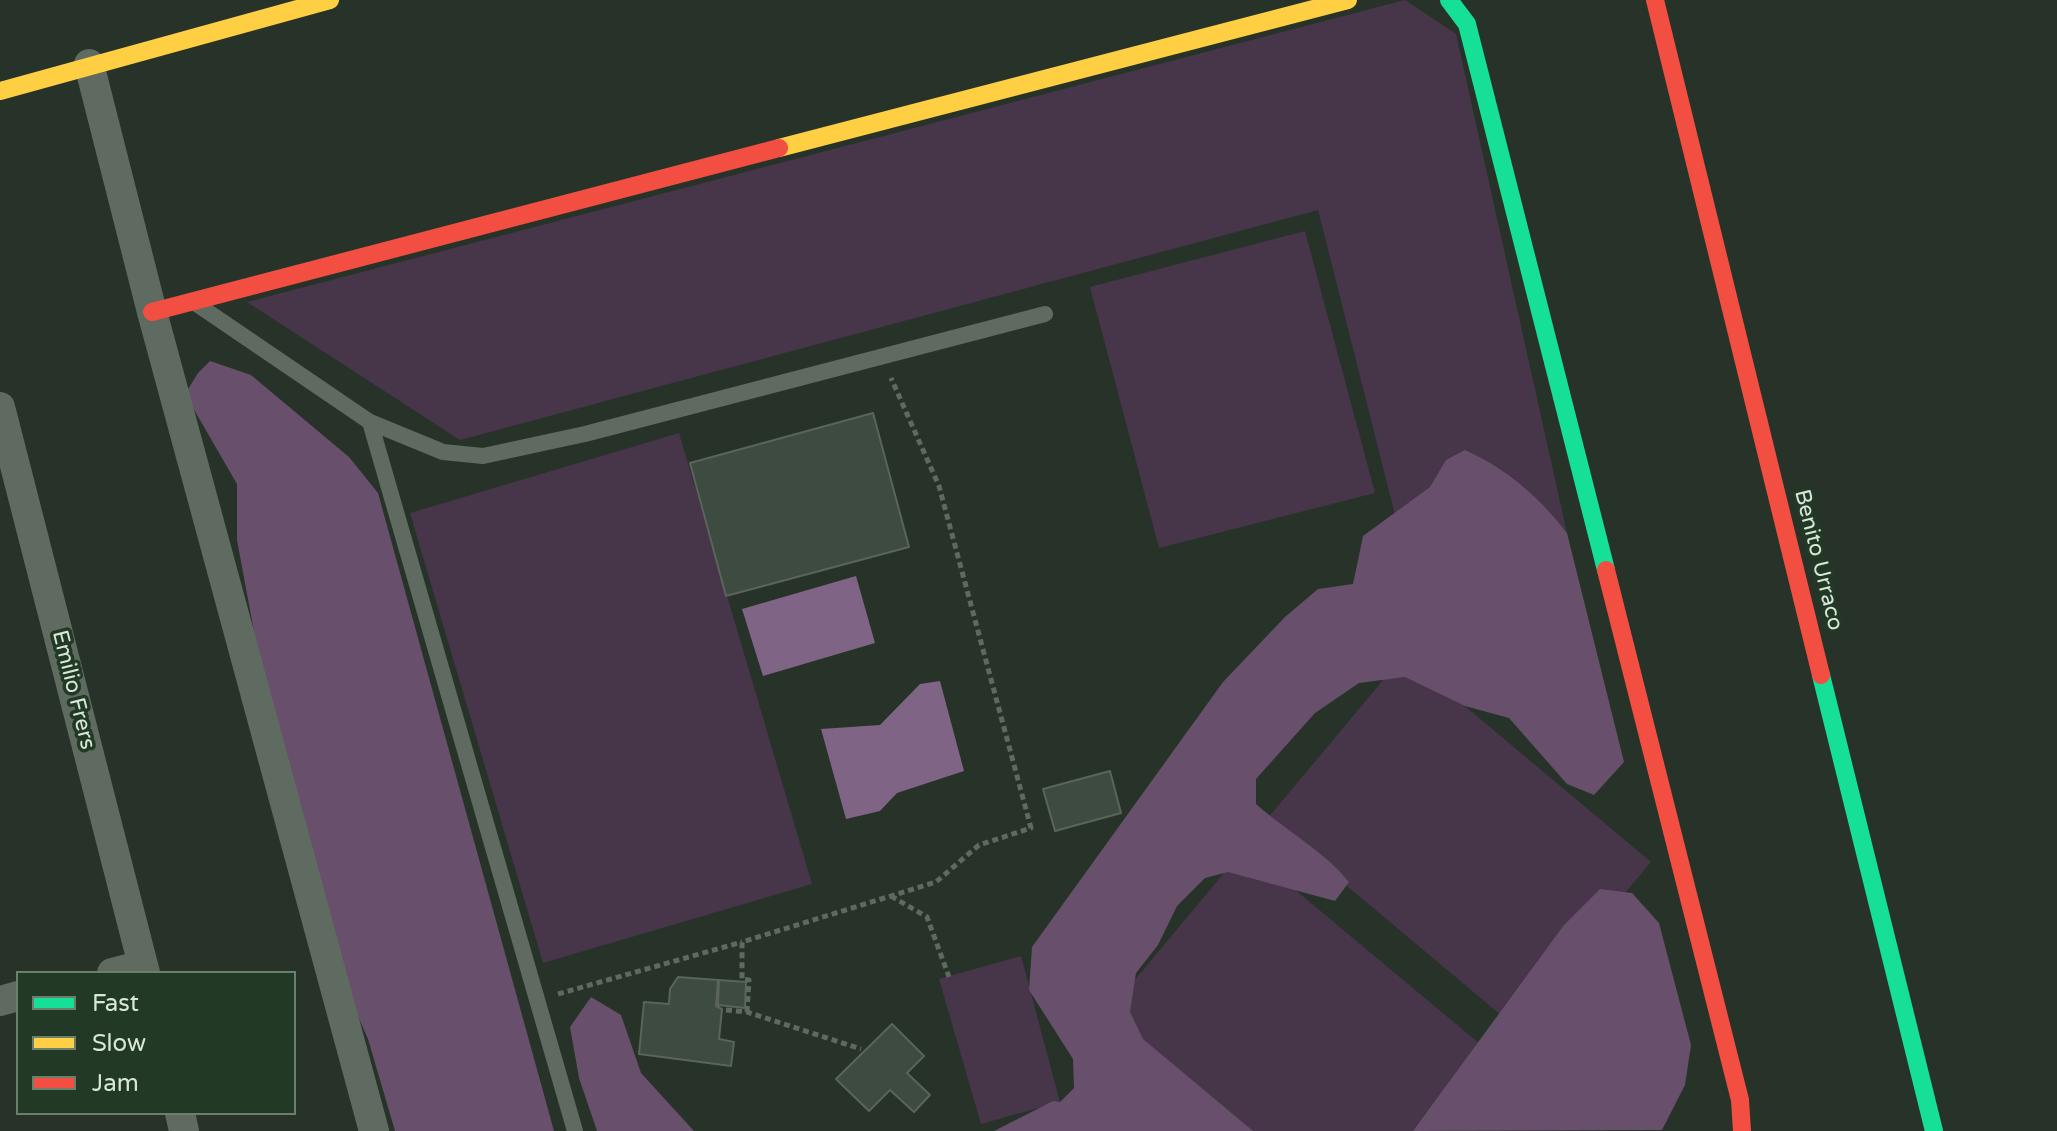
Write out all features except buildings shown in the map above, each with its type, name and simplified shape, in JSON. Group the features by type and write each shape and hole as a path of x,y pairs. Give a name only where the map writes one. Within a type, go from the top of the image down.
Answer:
{"street":[{"path":"0,91 330,0"},
{"path":"152,312 1348,0"},
{"path":"1449,0 1467,24 1471,39 1740,1100 1742,1131"},
{"name":"Benito Urraco","path":"1655,0 1934,1131"},
{"path":"89,64 152,312 374,1131"},
{"name":"Emilio Frers","path":"0,407 144,969"}],"lane":[{"path":"194,302 370,422 443,452 483,456 585,434 1045,314"},
{"path":"370,422 575,1131"}],"path":[{"path":"537,1000 742,942 936,882 979,845 1031,828 939,486 897,389"},
{"path":"891,896 927,917 949,977"},
{"path":"742,942 742,979 749,980 747,1012"},
{"path":"726,1010 747,1012 861,1049"}],"shaded area":[{"path":"1405,0 1456,34 1567,533 1410,574 1318,210 460,440 247,302"},
{"path":"1305,231 1375,493 1159,548 1090,287"},
{"path":"210,361 251,375 349,457 378,493 554,1131 395,1131 368,1039 332,958 258,653 237,540 237,484 185,394"},
{"path":"679,433 812,884 543,963 410,513"},
{"path":"1465,450 1521,485 1567,533 1624,762 1594,795 1567,784 1509,718 1465,706 1405,677 1359,683 1315,713 1256,779 1256,804 1328,860 1349,882 1335,901 1228,872 1205,878 1177,906 1158,945 1136,973 1130,1012 1143,1039 1253,1131 994,1131 1053,1101 1060,1102 1074,1088 1073,1059 1029,990 1032,947 1223,682 1285,617 1318,589 1353,584 1363,536 1430,487 1446,460"},
{"path":"856,576 875,643 763,676 742,609"},
{"path":"1404,655 1651,862 1514,1026 1267,819"},
{"path":"940,681 964,771 897,793 880,811 846,819 821,729 880,725 920,684"},
{"path":"1245,848 1492,1054 1428,1131 1251,1131 1108,1012"},
{"path":"1600,889 1632,893 1659,923 1691,1045 1685,1085 1662,1130 1413,1131 1564,925"},
{"path":"1021,956 1060,1102 981,1124 939,979"},
{"path":"591,997 621,1015 641,1073 694,1131 597,1131 579,1078 570,1027"}],"traffic: fast":[{"path":"1449,0 1467,24 1606,570"},
{"path":"1821,675 1934,1131"}],"traffic: slow":[{"path":"0,91 330,0"},
{"path":"779,148 1348,0"}],"traffic: jam":[{"path":"1655,0 1821,675"},
{"path":"152,312 779,148"},
{"path":"1606,570 1740,1100 1742,1131"}]}
